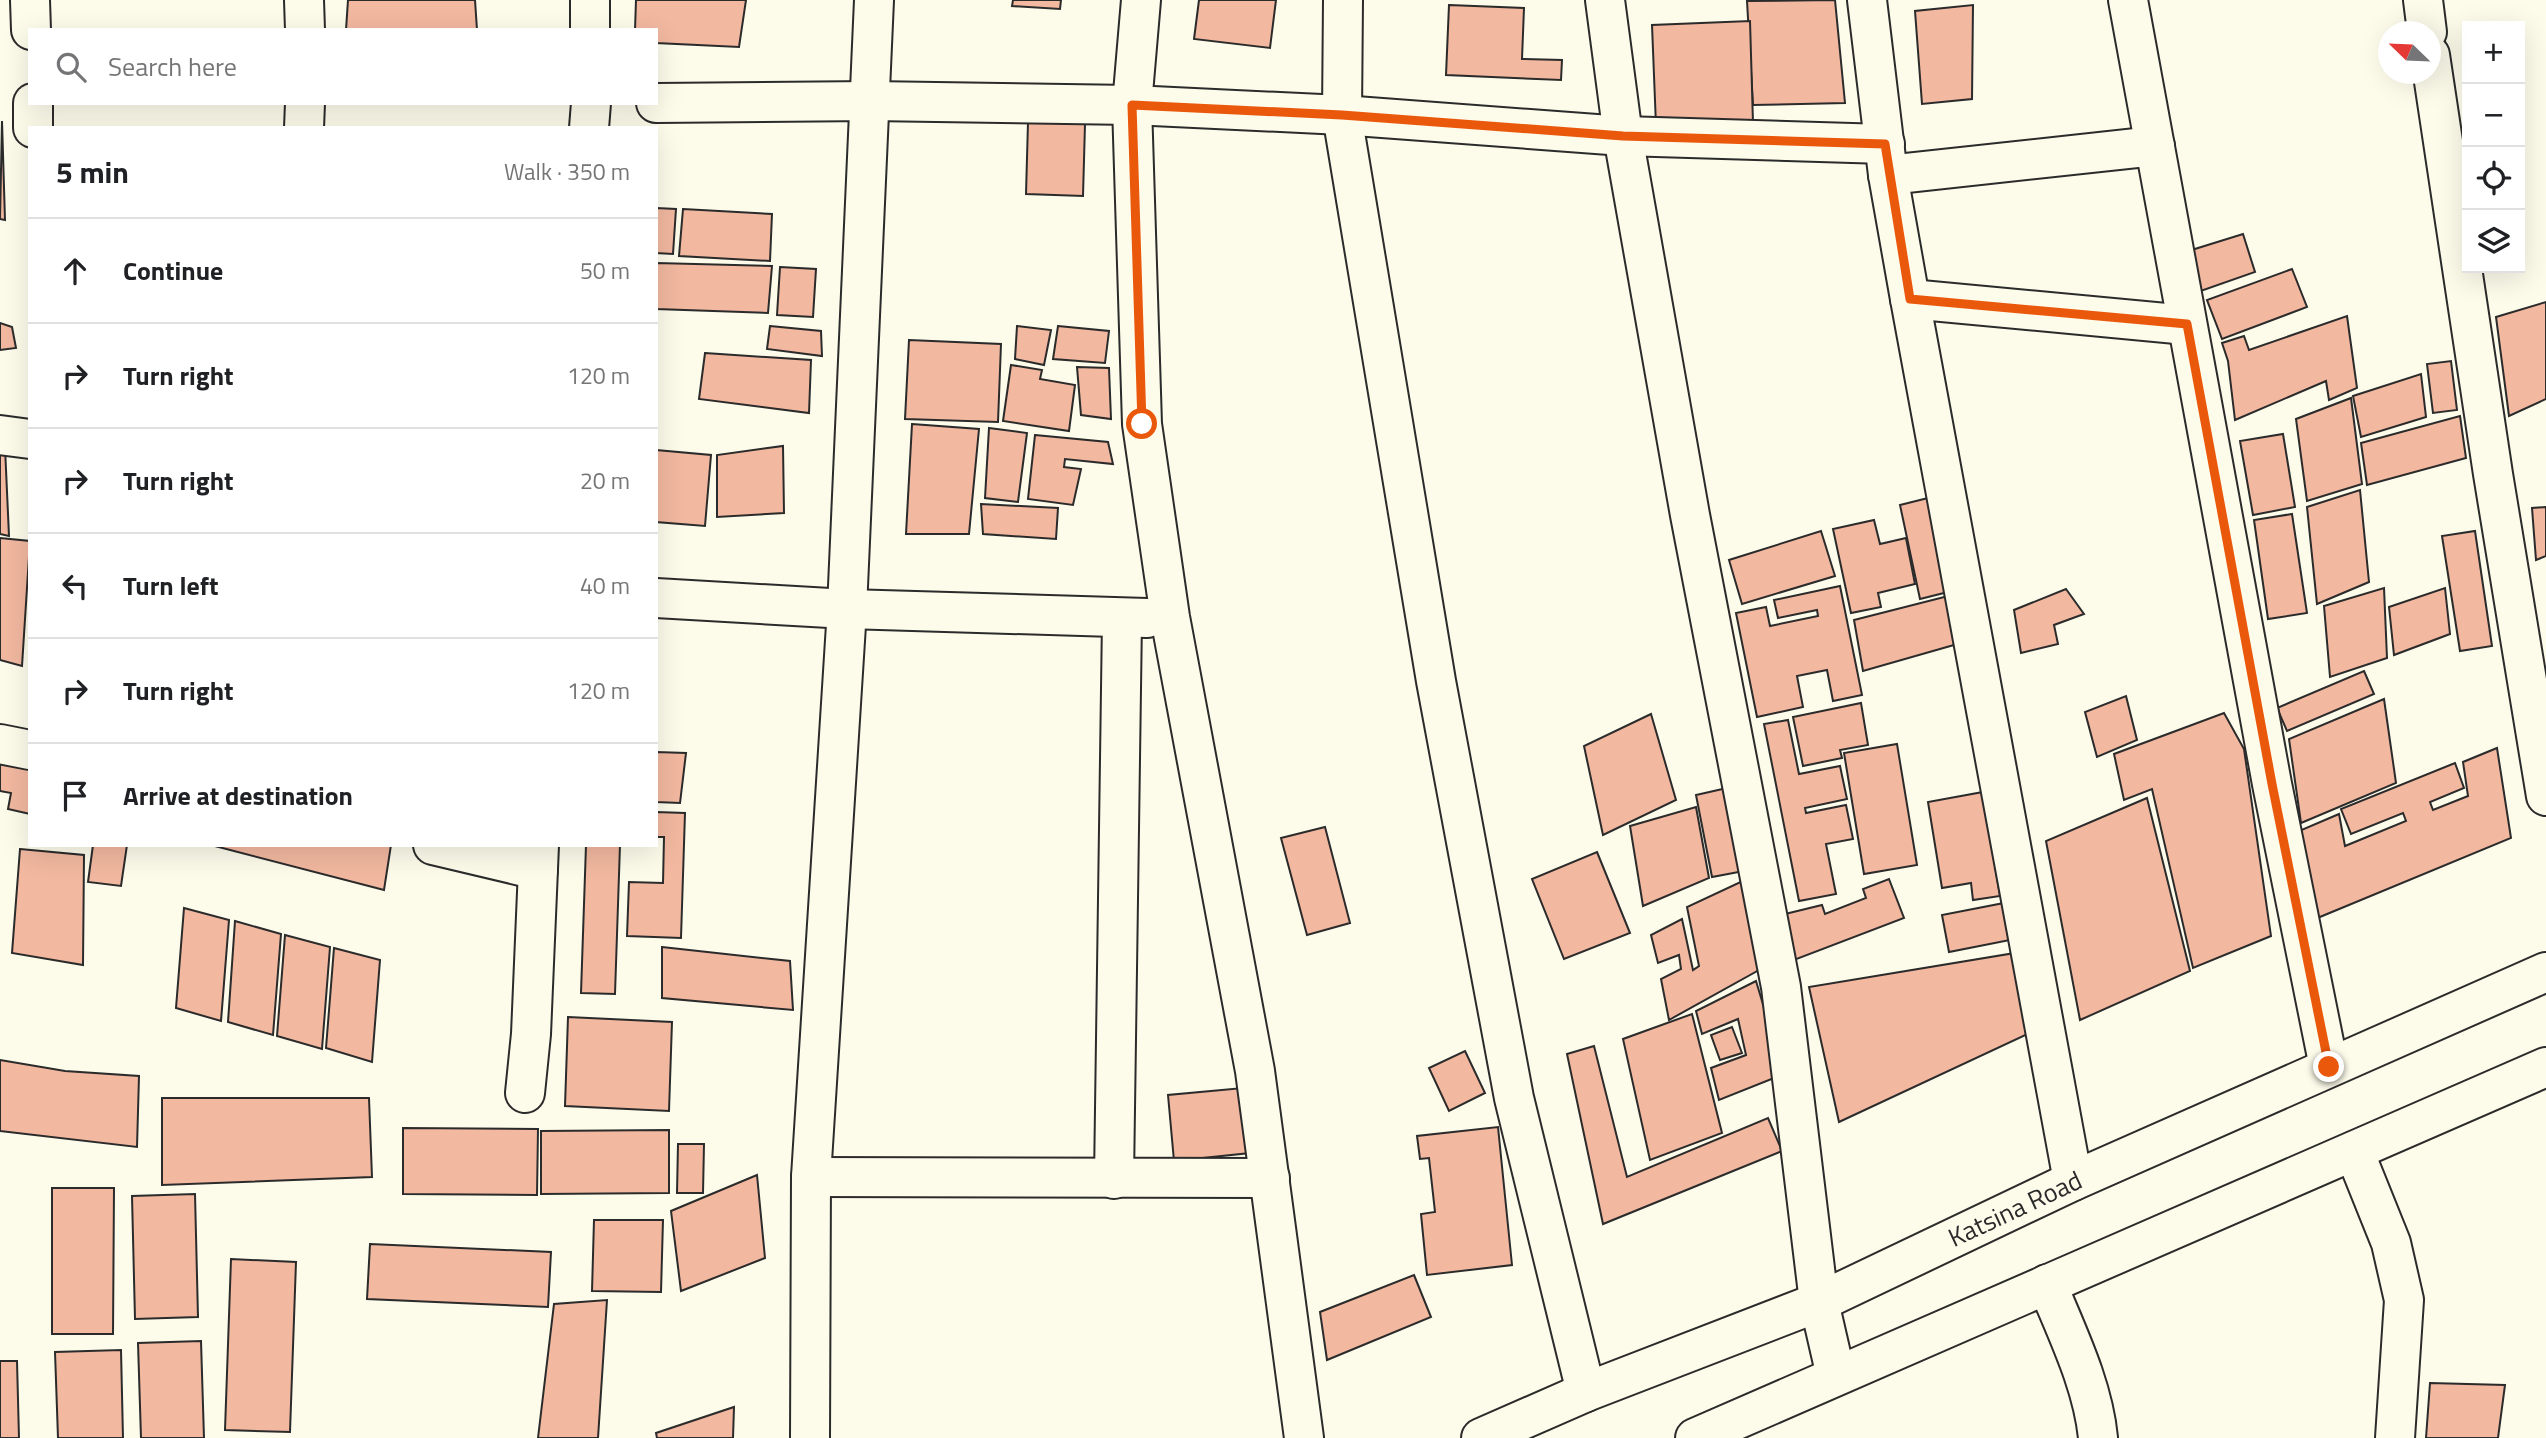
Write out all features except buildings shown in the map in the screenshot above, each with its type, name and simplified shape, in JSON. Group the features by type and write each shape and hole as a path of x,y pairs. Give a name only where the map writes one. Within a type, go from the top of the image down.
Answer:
{"main road":[{"path":"30,0 31,28"},
{"path":"304,0 305,28"},
{"path":"590,0 590,28"},
{"path":"810,1438 811,1177 847,609 874,0"},
{"path":"1141,0 1132,105 1142,424 1170,617 1255,1072 1304,1438"},
{"path":"1343,0 1342,115 1436,681 1511,1084 1586,1392"},
{"path":"1605,0 1623,136 1690,515 1781,987 1819,1302 1836,1376"},
{"path":"1867,0 1887,160 1910,299 2073,1181"},
{"path":"2128,0 2272,784 2329,1067"},
{"path":"2426,21 2423,0 2437,0"},
{"path":"2435,84 2493,474 2546,796"},
{"path":"658,103 871,101 1132,105 1342,115 1623,136 1887,160 2155,146"},
{"path":"33,105 33,126"},
{"path":"304,126 305,105"},
{"path":"589,126 591,105"},
{"path":"1910,299 2187,324"},
{"path":"0,435 28,439"},
{"path":"658,598 847,609 1122,619 1170,617"},
{"path":"1114,1179 1122,619"},
{"path":"0,744 28,750"},
{"path":"449,847 539,858 531,1034 525,1093"},
{"name":"Katsina Road","path":"1481,1438 1586,1392 1819,1302 2073,1181 2546,972"},
{"path":"1695,1438 2546,1066"},
{"path":"2354,1151 2391,1243 2404,1300 2395,1438"},
{"path":"811,1177 1270,1178"},
{"path":"2047,1284 2096,1418 2098,1438"}],"route":[{"path":"1142,424 1132,105 1342,115 1623,136 1885,144 1910,299 2187,324 2272,784 2329,1067"}]}
